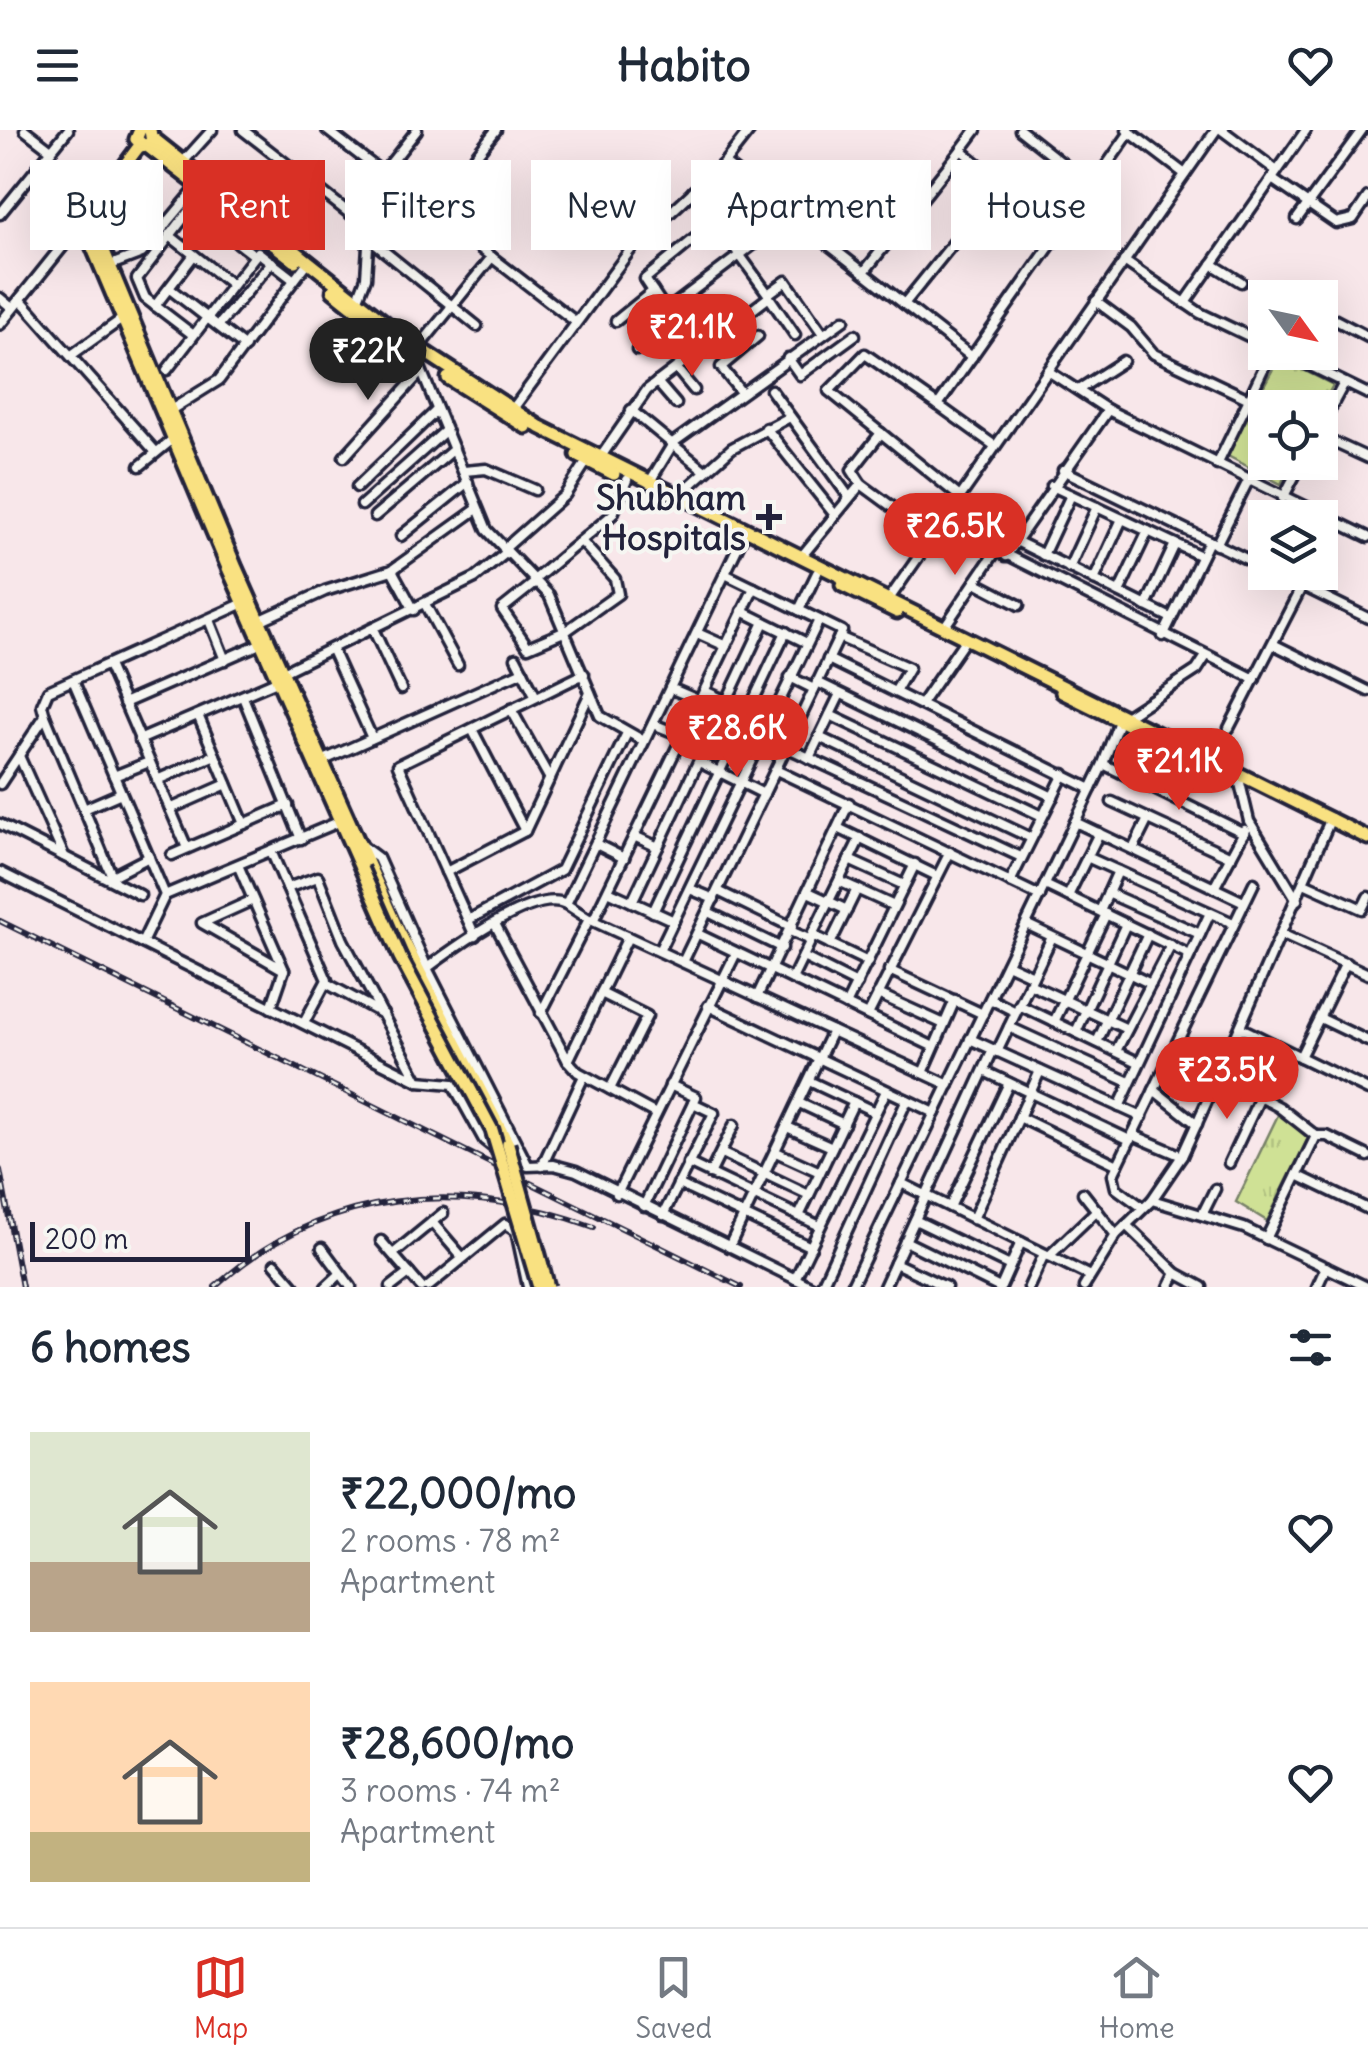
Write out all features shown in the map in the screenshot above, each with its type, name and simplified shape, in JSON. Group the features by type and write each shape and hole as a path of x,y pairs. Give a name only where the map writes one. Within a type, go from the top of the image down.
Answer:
{"main road":[{"path":"144,135 183,161"},
{"path":"144,135 183,171"},
{"path":"126,160 144,135"},
{"path":"98,250 244,603 324,760 362,846 365,866 400,957 492,1130 539,1287"},
{"path":"286,250 357,301 416,352 627,480 801,557 963,644 1368,838"},
{"path":"289,250 494,409 594,460 677,496 817,573 945,626 1239,779 1333,821"},
{"path":"105,268 122,319 167,412 173,439 261,620 280,676 341,821 508,1144 548,1287"}],"street":[{"path":"25,130 51,150"},
{"path":"0,214 68,130"},
{"path":"186,160 212,130"},
{"path":"243,130 280,160"},
{"path":"327,130 365,160"},
{"path":"393,160 417,130"},
{"path":"472,160 496,130"},
{"path":"726,160 750,130"},
{"path":"864,272 976,130"},
{"path":"1020,130 1058,160"},
{"path":"886,602 1219,130 1308,205 1346,224 1368,198"},
{"path":"1185,303 1306,130"},
{"path":"1297,219 1362,130"},
{"path":"1108,160 1128,131 1185,174"},
{"path":"961,150 974,160"},
{"path":"512,410 631,250 691,193"},
{"path":"325,195 345,210"},
{"path":"163,231 183,209"},
{"path":"183,218 137,279 140,292 192,334"},
{"path":"168,235 232,284"},
{"path":"691,241 645,279 694,353"},
{"path":"904,304 951,245"},
{"path":"0,324 59,250"},
{"path":"105,268 146,250"},
{"path":"247,250 255,256"},
{"path":"357,301 365,285 368,250"},
{"path":"383,250 477,326"},
{"path":"483,250 576,322"},
{"path":"738,250 795,335"},
{"path":"666,311 750,250"},
{"path":"835,250 972,357"},
{"path":"938,405 1047,250"},
{"path":"167,370 258,252 294,280"},
{"path":"155,306 194,255"},
{"path":"492,257 416,352 419,374 487,530 549,595 600,716 644,741"},
{"path":"1124,261 1185,303 1248,335"},
{"path":"218,326 272,262"},
{"path":"1212,264 1241,282"},
{"path":"167,412 213,386 306,265"},
{"path":"139,740 244,696 476,578 565,495 657,382 786,282 822,334"},
{"path":"170,289 244,346"},
{"path":"616,322 653,291"},
{"path":"0,298 12,308"},
{"path":"20,299 73,354 154,450"},
{"path":"1096,301 1131,327 1154,354 1248,399"},
{"path":"73,354 122,319"},
{"path":"649,483 672,446 740,391 844,320"},
{"path":"1338,321 1368,336"},
{"path":"636,350 674,322"},
{"path":"788,358 800,374 855,335"},
{"path":"740,391 721,367 758,336"},
{"path":"960,497 829,391 864,354 996,446"},
{"path":"1078,390 1122,360"},
{"path":"676,368 694,390"},
{"path":"1319,370 1368,394"},
{"path":"1048,371 1108,410 1368,537"},
{"path":"344,456 419,374"},
{"path":"657,382 676,404"},
{"path":"1338,394 1344,382"},
{"path":"771,390 849,497"},
{"path":"1218,465 1248,401"},
{"path":"631,410 704,470"},
{"path":"1006,556 1108,410"},
{"path":"357,487 436,412"},
{"path":"677,496 704,470 766,428 788,418"},
{"path":"766,428 835,515"},
{"path":"362,505 445,431"},
{"path":"881,433 852,470 861,484 932,536"},
{"path":"140,466 154,450 173,439"},
{"path":"1338,442 1368,458"},
{"path":"375,516 454,448"},
{"path":"464,470 486,470 535,490"},
{"path":"1063,470 1248,560"},
{"path":"581,541 615,579 618,594 566,631 528,647 502,608 535,581 581,541 613,514 627,480"},
{"path":"1163,636 1201,556 1213,543 1248,480"},
{"path":"1283,498 1292,480"},
{"path":"401,536 468,482"},
{"path":"801,557 861,484"},
{"path":"1052,486 1201,556"},
{"path":"1042,554 1071,495"},
{"path":"1069,568 1097,507"},
{"path":"261,620 325,591 392,570 477,509"},
{"path":"1094,580 1122,519"},
{"path":"942,522 1255,679"},
{"path":"1119,592 1148,532"},
{"path":"566,904 745,533"},
{"path":"1016,541 1172,618"},
{"path":"1146,606 1175,544"},
{"path":"945,626 996,550"},
{"path":"392,570 414,610"},
{"path":"799,610 817,573"},
{"path":"683,962 842,631 725,574"},
{"path":"975,582 1020,606"},
{"path":"541,1013 608,891 754,588"},
{"path":"1229,728 1300,590"},
{"path":"1310,590 1368,618"},
{"path":"113,879 45,716 42,705 48,691 244,603"},
{"path":"425,604 458,665"},
{"path":"742,611 807,643"},
{"path":"209,620 225,660"},
{"path":"659,952 819,620"},
{"path":"632,902 764,622"},
{"path":"374,631 402,689"},
{"path":"654,912 786,632"},
{"path":"697,633 726,646"},
{"path":"839,636 909,668 895,692"},
{"path":"124,703 262,642"},
{"path":"921,704 963,644"},
{"path":"1272,644 1368,690"},
{"path":"332,650 372,738"},
{"path":"851,1287 1076,822 1122,717 1197,670 1206,656"},
{"path":"516,658 536,697"},
{"path":"828,659 1091,789"},
{"path":"108,665 187,848"},
{"path":"324,760 523,671"},
{"path":"475,936 398,765 584,674"},
{"path":"790,677 840,694 1052,796"},
{"path":"73,680 165,895"},
{"path":"670,688 700,701"},
{"path":"704,692 769,721"},
{"path":"446,872 525,831 590,693"},
{"path":"809,758 840,694"},
{"path":"244,696 302,838"},
{"path":"511,709 550,779"},
{"path":"198,715 244,824"},
{"path":"830,715 1042,816"},
{"path":"0,784 45,716"},
{"path":"653,724 684,736"},
{"path":"472,729 525,831"},
{"path":"468,920 561,870 627,733"},
{"path":"819,737 1031,838"},
{"path":"786,748 1021,858"},
{"path":"18,756 64,856"},
{"path":"157,780 215,756"},
{"path":"114,776 149,762"},
{"path":"698,762 764,794"},
{"path":"1103,764 1244,833"},
{"path":"776,770 1040,896"},
{"path":"1010,882 1064,774"},
{"path":"1239,779 1249,821 1297,900"},
{"path":"170,809 227,784"},
{"path":"84,809 121,793"},
{"path":"1112,802 1230,857"},
{"path":"757,997 849,803"},
{"path":"172,854 288,805"},
{"path":"1133,849 1148,818"},
{"path":"142,943 165,895 341,821"},
{"path":"1214,888 1249,821"},
{"path":"1084,1287 1116,1234 1152,1200 1182,1156 1333,821"},
{"path":"1076,822 1244,902"},
{"path":"0,824 140,895"},
{"path":"838,828 937,876"},
{"path":"666,830 712,841"},
{"path":"1068,896 1099,833"},
{"path":"634,836 658,847"},
{"path":"860,838 812,936 868,962"},
{"path":"596,844 624,858"},
{"path":"362,846 378,858 427,968 528,1166"},
{"path":"271,851 326,983 383,1014"},
{"path":"868,1016 950,852"},
{"path":"1087,856 1233,924"},
{"path":"113,879 149,858"},
{"path":"849,860 904,885"},
{"path":"846,1005 915,864"},
{"path":"238,865 284,970 271,1008"},
{"path":"1054,1022 1087,954 1118,871"},
{"path":"0,872 418,1081 453,1084 487,1144 528,1166 564,1167 812,1287"},
{"path":"288,888 318,876 343,940 418,1081"},
{"path":"839,881 894,906"},
{"path":"1142,1207 1116,1188 1113,1174 1254,882"},
{"path":"1304,884 1362,909 1368,896"},
{"path":"1045,885 1190,954"},
{"path":"690,888 716,895 811,940 792,979"},
{"path":"830,944 857,889"},
{"path":"608,891 674,921"},
{"path":"808,892 848,910"},
{"path":"1108,893 1200,934"},
{"path":"427,968 494,924 555,898 591,920 948,1085"},
{"path":"253,900 202,923 284,970"},
{"path":"708,912 782,948"},
{"path":"1118,1107 1210,913"},
{"path":"494,924 568,1062 584,1076 656,1114"},
{"path":"1026,924 1151,984"},
{"path":"1076,1032 1126,924"},
{"path":"698,934 934,1047"},
{"path":"1097,1042 1148,934"},
{"path":"1281,934 1365,973 1368,960"},
{"path":"886,1286 984,1072 1052,936"},
{"path":"568,1062 628,937"},
{"path":"1116,1051 1171,946"},
{"path":"618,1194 736,953"},
{"path":"803,957 857,984"},
{"path":"1300,1057 1346,963"},
{"path":"1007,964 1064,1000 1127,1030"},
{"path":"889,970 982,1014"},
{"path":"304,1023 326,983"},
{"path":"601,993 647,1016 610,1090"},
{"path":"878,994 944,1024"},
{"path":"990,999 1054,1022 1138,1062"},
{"path":"922,1073 955,1000"},
{"path":"708,1006 935,1113"},
{"path":"1320,1018 1368,1041"},
{"path":"1009,1026 1129,1082"},
{"path":"1241,1028 1368,1090"},
{"path":"729,1247 832,1031"},
{"path":"970,1040 1142,1117"},
{"path":"973,1219 1040,1071"},
{"path":"984,1072 1182,1156"},
{"path":"542,1166 584,1076"},
{"path":"1219,1076 1260,1097 1316,1136 1327,1136 1368,1156"},
{"path":"808,1081 875,1112"},
{"path":"950,1207 1009,1083"},
{"path":"644,1206 696,1097 670,1085"},
{"path":"795,1279 886,1090"},
{"path":"1154,1090 1197,1124"},
{"path":"1229,1162 1260,1097"},
{"path":"821,1287 908,1100"},
{"path":"799,1216 854,1102"},
{"path":"662,1215 714,1113 693,1103"},
{"path":"798,1103 844,1124"},
{"path":"1019,1117 1118,1165"},
{"path":"710,1174 734,1125"},
{"path":"787,1127 832,1147"},
{"path":"1266,1238 1316,1136"},
{"path":"776,1152 820,1172"},
{"path":"721,1153 809,1196"},
{"path":"688,1163 820,1226"},
{"path":"1298,1175 1368,1209"},
{"path":"901,1183 1090,1276"},
{"path":"678,1184 810,1247"},
{"path":"1202,1215 1215,1189"},
{"path":"1083,1192 1116,1234"},
{"path":"1152,1200 1266,1238 1367,1287"},
{"path":"1029,1287 1047,1255 1097,1210"},
{"path":"393,1254 443,1213"},
{"path":"914,1220 1010,1266"},
{"path":"432,1222 462,1257"},
{"path":"381,1241 425,1287 509,1224 516,1231 527,1283 516,1287"},
{"path":"1126,1225 1176,1272 1202,1287"},
{"path":"905,1241 1000,1287 1021,1242"},
{"path":"322,1248 351,1287"},
{"path":"895,1263 946,1287"},
{"path":"275,1264 296,1287"},
{"path":"1317,1287 1326,1268"},
{"path":"1169,1287 1176,1272"},
{"path":"391,1287 410,1273"},
{"path":"326,1287 340,1274"}],"green space":[{"path":"1272,370 1303,370 1333,385 1330,390 1262,390"},
{"path":"1248,415 1248,467 1226,455"},
{"path":"1279,1113 1308,1138 1267,1221 1236,1202"}],"railway":[{"path":"0,921 741,1287"},
{"path":"0,1170 22,1287"},
{"path":"215,1287 257,1254 302,1229 348,1212 396,1202 444,1198 494,1202 544,1211 594,1227"}],"place":[{"name":"Shubham Hospitals","path":"769,517"}]}
